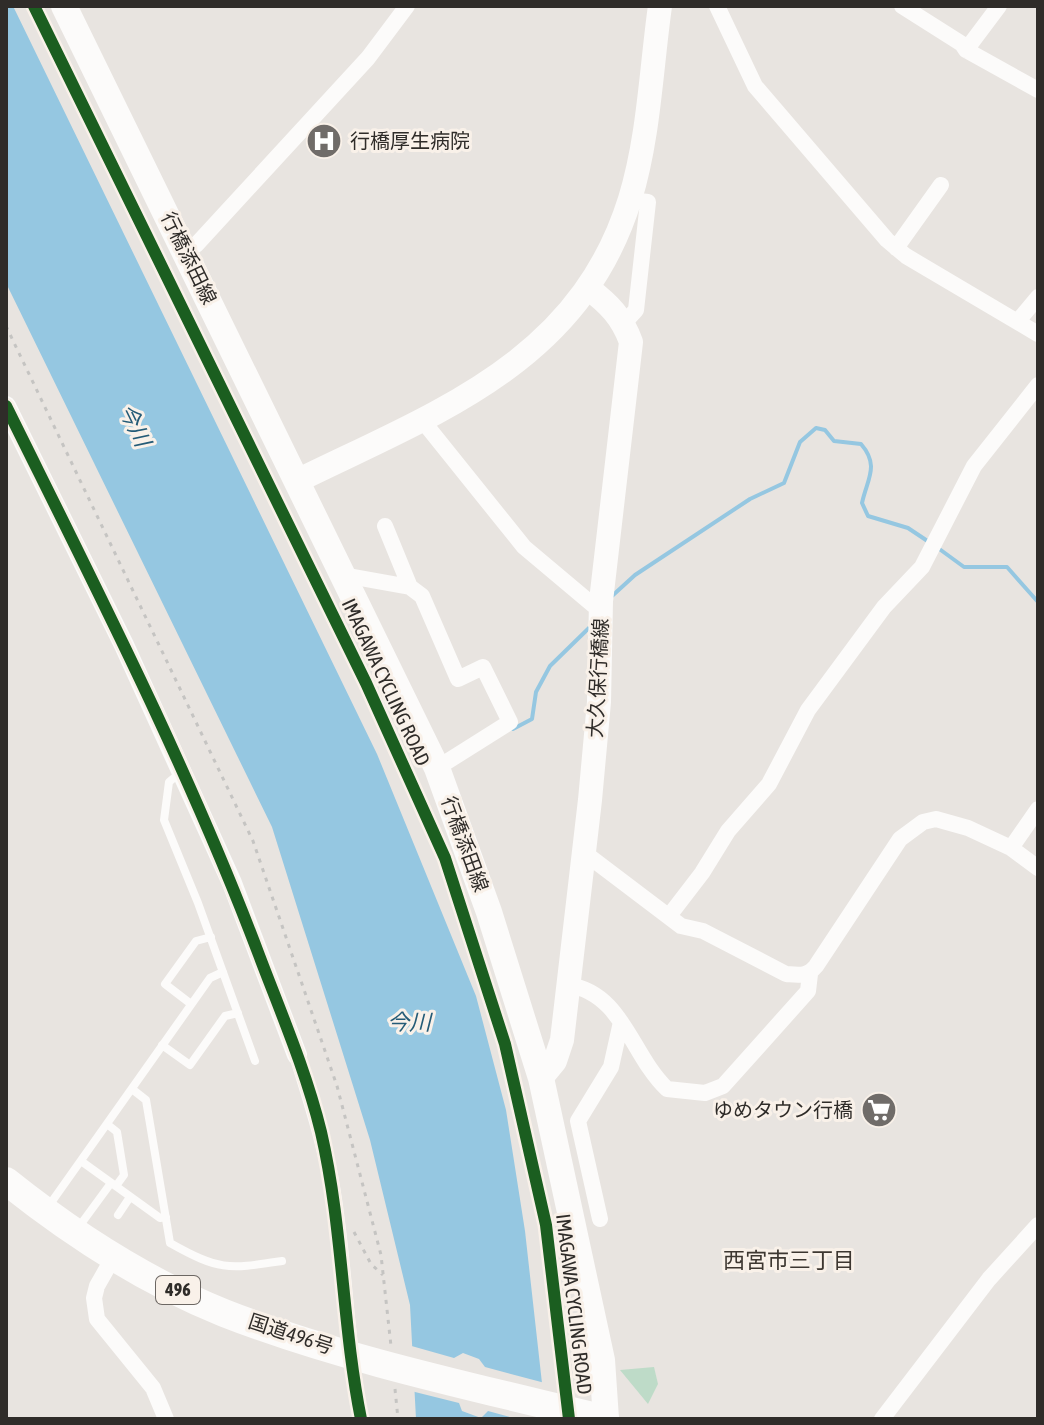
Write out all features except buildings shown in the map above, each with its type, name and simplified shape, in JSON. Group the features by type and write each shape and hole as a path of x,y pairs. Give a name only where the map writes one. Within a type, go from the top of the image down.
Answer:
{"highway":[{"name":"国道496号","path":"6,1181 114,1256 223,1312 359,1355 605,1419"}],"main road":[{"name":"行橋添田線","path":"64,6 437,768 489,912 541,1078 602,1360 605,1419"},
{"path":"297,481 484,388 532,352 563,321 588,288 630,200 641,152 660,6"},
{"path":"588,288 610,305 624,323"},
{"name":"大久保行橋線","path":"541,1078 555,1061 562,1040 599,702 601,601 631,342 624,323"}],"street":[{"path":"186,252 368,58 407,6"},
{"path":"717,6 755,86 896,248 1038,334"},
{"path":"902,6 962,44 966,50 1038,90"},
{"path":"966,50 999,6"},
{"path":"896,248 941,185"},
{"path":"624,323 636,310 648,202 630,200"},
{"path":"1018,321 1038,297"},
{"path":"669,916 702,873 728,831 747,814 769,784 808,710 884,607 922,567 974,466 1038,385"},
{"path":"6,406 124,645 232,883 297,1055 320,1130 333,1192 359,1355 361,1419"},
{"path":"422,420 524,547 593,605 601,601"},
{"path":"385,526 410,587"},
{"path":"343,575 410,587 422,596 458,679 483,667 510,722 437,768"},
{"path":"1011,848 1038,809"},
{"path":"568,985 588,988 621,1022 667,1089 678,1093 714,1092 808,991 810,974 911,828 936,819 949,821 1011,848 1038,868"},
{"path":"582,851 681,926 703,931 786,974 810,974"},
{"path":"600,1219 578,1121 611,1067 621,1022"},
{"path":"882,1419 989,1279 1038,1225"},
{"path":"114,1256 97,1286 94,1298 97,1319 153,1388 166,1419"}],"lane":[{"path":"181,772 169,782 164,820 211,937 255,1061"},
{"path":"191,1004 165,984 196,941 211,937"},
{"path":"46,1210 210,978 223,972"},
{"path":"162,1045 190,1065 225,1016 238,1013"},
{"path":"132,1089 146,1100 170,1243 197,1258 230,1269 282,1261"},
{"path":"76,1231 124,1175 117,1132 107,1124"},
{"path":"81,1161 160,1218 166,1217"},
{"path":"118,1215 130,1197"}],"path":[{"path":"6,326 253,841 337,1086 381,1255 383,1275 371,1264 352,1229"}],"green space":[{"path":"654,1367 658,1384 648,1404 620,1370"}],"water":[{"name":"今川","path":"6,6 13,6 377,754 476,996 506,1110 525,1231 546,1419 416,1419 410,1305 370,1140 272,827 6,283"}],"pier":[{"path":"408,1345 454,1358 463,1353 479,1359 485,1367 545,1383 550,1419 517,1419 488,1411 481,1418 462,1411 459,1403 411,1391"}],"waterway":[{"path":"612,596 635,575 750,499 784,483 800,442 816,428 825,430 834,441 861,444 867,452 871,466 862,503 868,516 908,528 929,542"},
{"path":"938,548 964,567 1007,567 1038,602"},
{"path":"513,729 532,719 536,692 550,666 591,626"}],"cycle path":[{"name":"IMAGAWA CYCLING ROAD","path":"34,6 366,683 445,858 505,1044 546,1225 569,1419"},
{"path":"6,406 106,609 202,815 301,1064 328,1168 361,1419"}],"place":[{"name":"行橋厚生病院","path":"324,141"},
{"name":"ゆめタウン行橋","path":"879,1110"}],"district":[{"name":"西宮市三丁目","path":"789,1260"}]}
